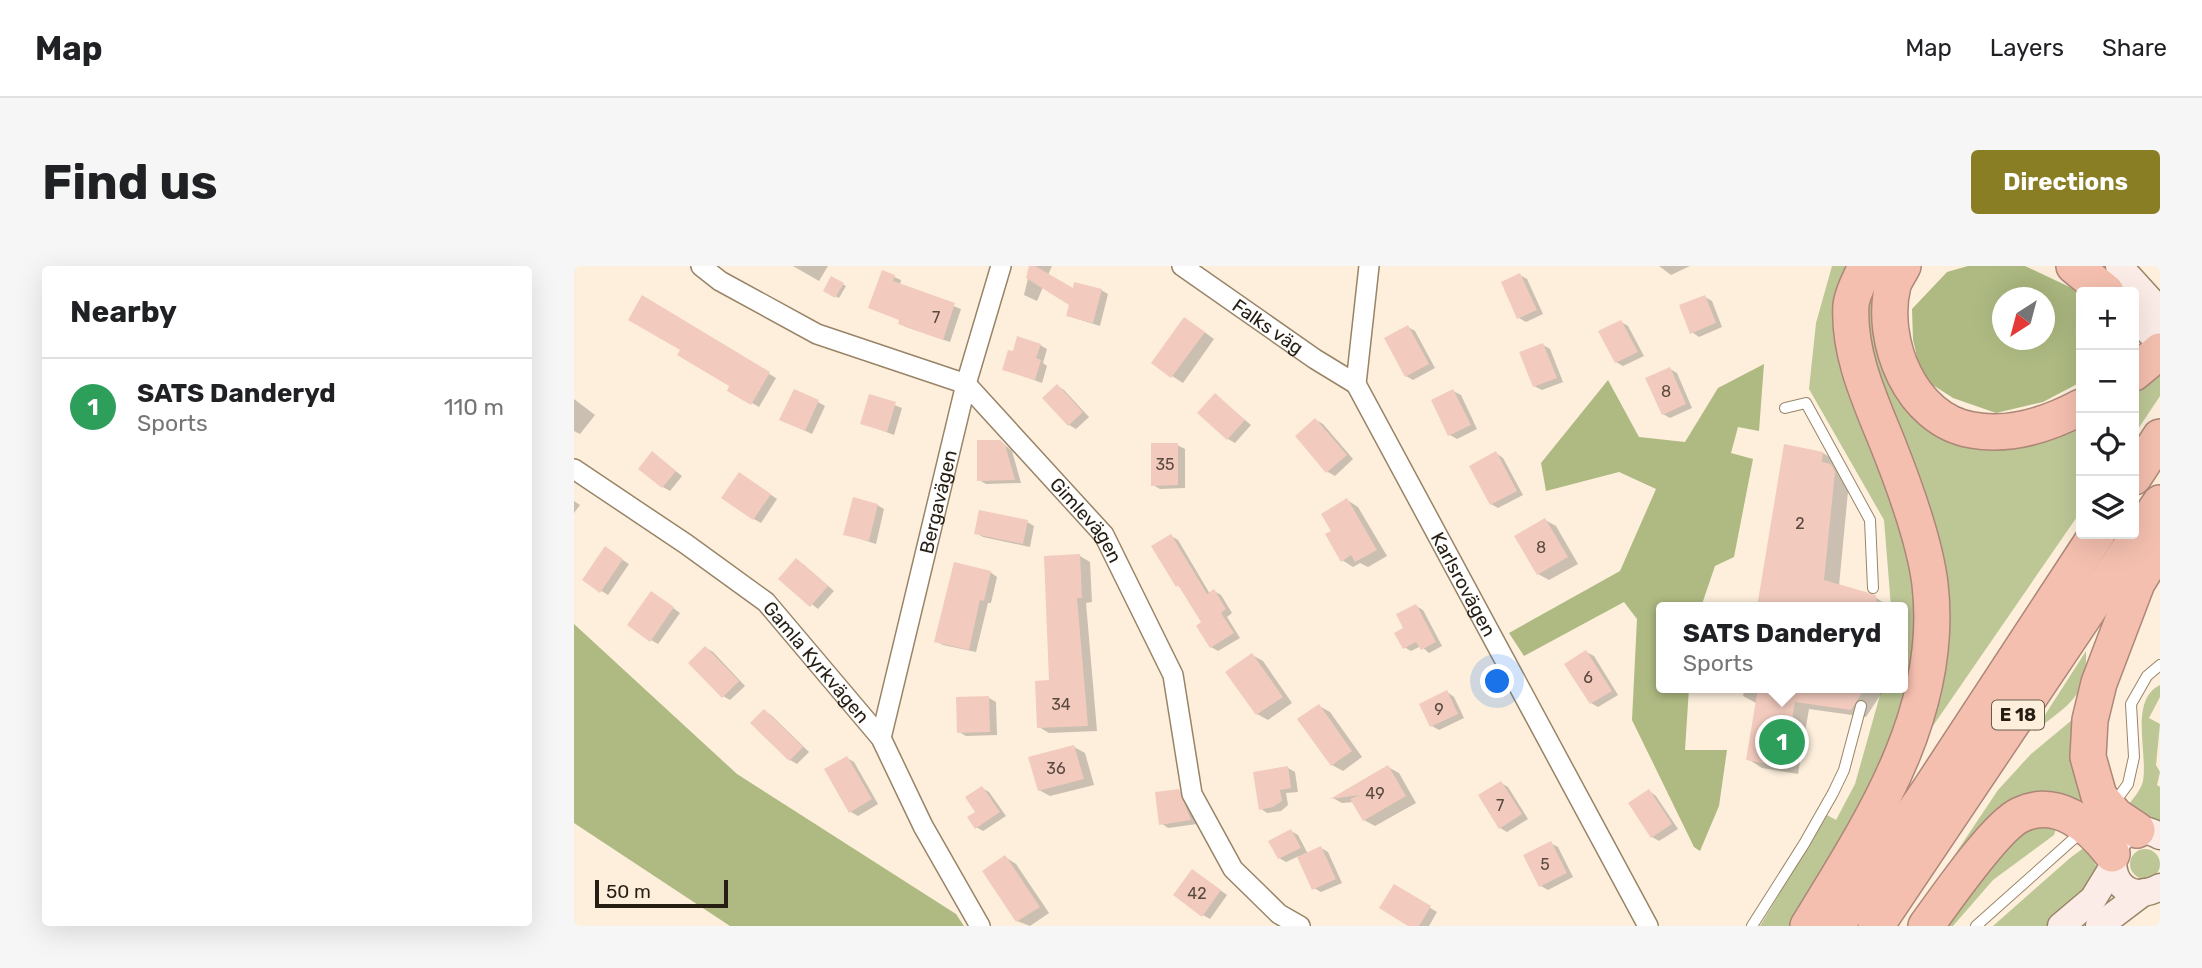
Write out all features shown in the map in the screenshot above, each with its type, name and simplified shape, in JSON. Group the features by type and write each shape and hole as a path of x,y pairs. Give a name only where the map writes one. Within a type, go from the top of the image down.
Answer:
{"highway":[{"path":"1808,926 1859,843 1902,761 1925,687 1931,629 1930,584 1916,526 1889,445 1869,398 1854,344 1851,303 1866,266"},
{"path":"1903,266 1893,284 1890,320 1899,365 1917,395 1942,419 1971,430 1999,431 2041,425 2076,409"},
{"path":"1899,365 1899,323 1918,277 1929,266"},
{"path":"2074,266 2100,287"},
{"path":"2135,476 2160,437"},
{"name":"E 18","path":"1876,926 2160,503"},
{"name":"E 18","path":"1836,926 1928,792 2094,539"},
{"path":"2154,834 2116,816 2099,796 2088,757 2090,719 2099,683 2137,583 2160,545"},
{"path":"1926,926 1997,834 2019,815 2039,809 2063,813 2083,822 2098,836 2112,861"}],"street":[{"name":"Gimlevägen","path":"701,266 720,281 817,334 966,384 1104,535 1173,675 1192,794 1233,869 1279,914 1300,926"},
{"name":"Bergavägen","path":"881,738 966,384 1001,266"},
{"name":"Falks väg","path":"1182,266 1315,359 1356,384"},
{"path":"1356,384 1369,266"},
{"path":"2088,266 2107,287"},
{"path":"2119,266 2160,311"},
{"path":"2139,327 2152,356"},
{"name":"Karlsrovägen","path":"1356,384 1648,926"},
{"name":"Gamla Kyrkvägen","path":"574,470 686,544 766,602 881,738 923,826 980,926"},
{"path":"2061,926 2093,899 2112,861 2118,841 2126,834 2154,834"},
{"path":"2112,861 2115,877 2124,886 2133,891 2152,889"},
{"path":"2099,926 2152,889"}],"lane":[{"path":"1785,408 1806,403 1870,520 1873,588"},
{"path":"2117,799 2127,784 2134,757 2132,705 2147,676 2160,665"},
{"path":"1752,926 1833,793 1844,770 1861,706"},
{"path":"1976,926 2079,834"}],"green space":[{"path":"1832,266 1848,266 1916,599 1917,661 1908,692 1908,602 1891,602 1884,520 1809,389 1816,323"},
{"path":"1879,266 1915,413 2076,420 2076,518 1906,765 1946,619 1873,378 1867,302"},
{"path":"1968,266 2025,266 2076,290 2076,385 2043,402 1996,413 1953,398 1922,378 1913,340 1912,309 1947,272"},
{"path":"1764,364 1759,431 1738,427 1731,453 1753,459 1734,557 1715,566 1703,602 1656,602 1656,693 1689,693 1685,750 1727,750 1719,806 1700,851 1694,847 1632,720 1637,619 1624,602 1524,656 1509,633 1620,571 1656,489 1619,472 1546,491 1541,463 1608,380 1639,437 1685,442 1718,388"},
{"path":"2160,370 2160,396 2139,428 2139,413 2139,380"},
{"path":"574,624 737,774 956,914 964,926 730,926 574,823"},
{"path":"2086,651 2086,667 2079,690 2065,707 2034,732"},
{"path":"2160,685 2160,697 2149,718 2160,724 2156,765 2160,772 2157,785 2160,787 2160,822 2144,821 2126,808 2143,781 2142,714 2145,702 2151,692"},
{"path":"1881,693 1908,693 1892,748 1854,825 1789,926 1760,926 1827,815 1836,820 1855,784"},
{"path":"2078,715 2090,793 2079,805 2059,798 1907,926 1998,790 2031,754"},
{"path":"2019,817 2057,825 2054,835 1993,880 1953,926 1935,926"},
{"path":"2085,847 2098,869 2098,882 2053,926 1993,926 2070,858"},
{"path":"2145,849 2155,854 2160,864 2155,874 2145,879 2135,874 2130,864 2135,854"}],"building":[{"path":"1029,266 1035,266 1073,288 1074,282 1102,289 1093,323 1066,316 1069,305 1026,278"},
{"path":"882,270 895,275 893,281 955,303 943,340 898,324 899,320 868,308"},
{"path":"1520,273 1537,310 1517,319 1501,282"},
{"path":"831,276 844,283 835,298 823,291"},
{"path":"642,295 770,372 751,405 727,391 729,386 677,355 680,350 628,320"},
{"path":"1705,295 1716,323 1690,334 1679,305"},
{"path":"1184,317 1205,332 1171,378 1151,363"},
{"path":"1621,320 1638,352 1615,363 1598,331"},
{"path":"1408,325 1429,364 1405,377 1384,338"},
{"path":"1017,336 1041,344 1036,358 1041,360 1035,380 1002,370 1008,350 1013,351"},
{"path":"1543,343 1557,378 1533,387 1519,352"},
{"path":"1670,367 1686,404 1662,415 1645,378"},
{"path":"1057,384 1083,412 1068,426 1042,398"},
{"path":"794,389 819,400 805,431 779,420"},
{"path":"1453,389 1471,425 1448,436 1431,400"},
{"path":"1215,393 1245,420 1227,440 1197,413"},
{"path":"869,394 896,402 887,432 860,424"},
{"path":"1315,418 1347,455 1326,473 1295,436"},
{"path":"977,440 1000,440 1005,445 1015,480 977,481"},
{"path":"1151,443 1178,443 1178,485 1151,486"},
{"path":"1784,444 1823,452 1822,462 1831,464 1835,472 1824,580 1876,595 1877,602 1758,602"},
{"path":"652,451 676,471 662,488 638,469"},
{"path":"1496,451 1517,491 1490,505 1469,466"},
{"path":"739,472 771,494 753,520 721,498"},
{"path":"853,497 878,504 869,541 843,535"},
{"path":"1347,498 1377,550 1355,562 1351,555 1341,562 1325,534 1331,531 1321,514"},
{"path":"979,510 1028,520 1023,544 974,534"},
{"path":"1545,518 1568,557 1537,575 1514,536"},
{"path":"1171,534 1207,594 1214,589 1226,609 1221,613 1234,633 1210,648 1196,626 1201,622 1151,546"},
{"path":"605,546 623,559 600,593 582,580"},
{"path":"1080,554 1082,598 1077,598 1088,726 1037,728 1035,681 1049,680 1044,556"},
{"path":"796,558 828,586 810,607 778,579"},
{"path":"954,562 991,571 984,601 980,600 969,650 934,642"},
{"path":"651,591 674,607 650,642 627,625"},
{"path":"1416,604 1436,642 1421,650 1416,642 1403,649 1394,633 1403,628 1396,614"},
{"path":"705,646 739,681 722,698 688,663"},
{"path":"1586,650 1612,691 1590,704 1564,664"},
{"path":"1252,653 1283,697 1256,715 1225,672"},
{"path":"1447,690 1458,714 1430,727 1419,704"},
{"path":"1757,693 1862,693 1851,710 1795,702 1784,767 1746,760"},
{"path":"989,696 990,732 957,733 956,697"},
{"path":"1319,704 1352,751 1331,766 1297,719"},
{"path":"764,709 803,747 789,761 750,723"},
{"path":"1074,745 1084,779 1038,791 1028,757"},
{"path":"847,756 872,799 849,813 824,769"},
{"path":"1388,765 1406,796 1363,821 1350,799 1360,795 1330,799"},
{"path":"1288,766 1291,788 1280,790 1282,801 1273,807 1259,810 1253,772"},
{"path":"1501,781 1522,814 1499,829 1478,795"},
{"path":"982,786 1000,812 975,829 967,817 975,812 965,797"},
{"path":"1179,789 1191,820 1159,825 1155,792"},
{"path":"1649,789 1672,824 1651,838 1628,803"},
{"path":"1291,829 1301,848 1278,859 1268,841"},
{"path":"1551,841 1567,873 1539,887 1523,855"},
{"path":"1321,846 1336,879 1312,890 1297,857"},
{"path":"1005,855 1040,907 1016,922 982,871"},
{"path":"1192,869 1221,890 1202,917 1173,895"},
{"path":"1394,884 1431,906 1419,926 1408,926 1379,908"}],"place":[{"name":"SATS Danderyd","path":"1782,742"}]}
